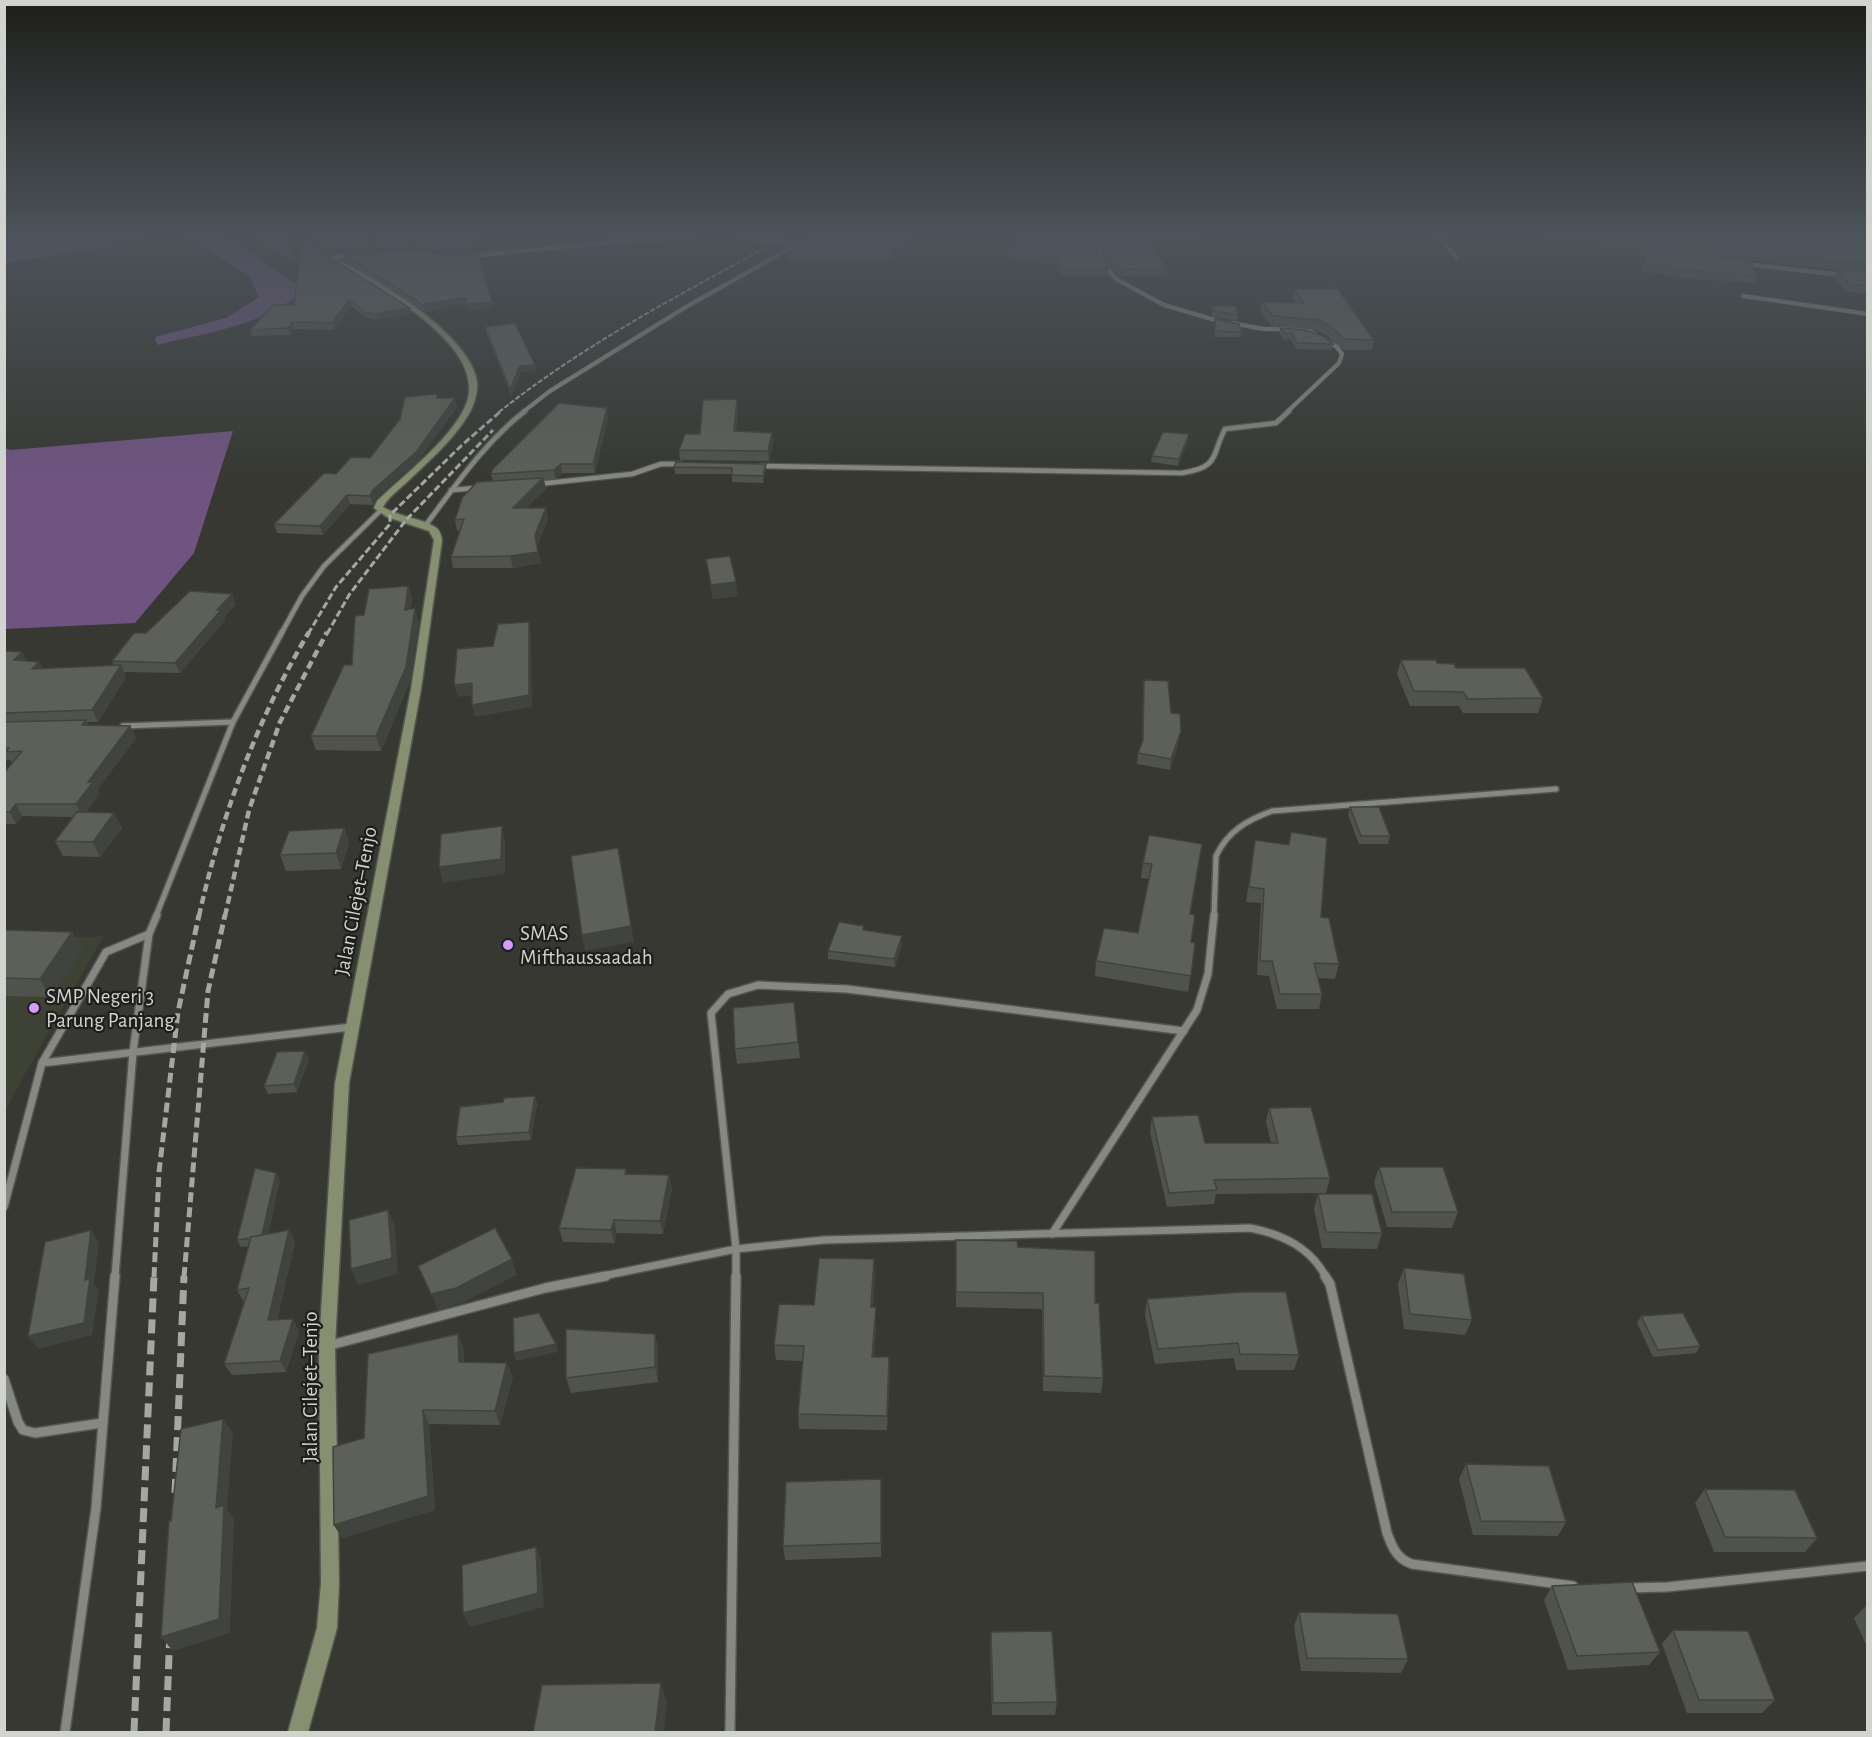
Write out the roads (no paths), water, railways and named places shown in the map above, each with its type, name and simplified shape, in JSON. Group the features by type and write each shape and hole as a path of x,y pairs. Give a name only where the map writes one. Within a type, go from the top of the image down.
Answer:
{"main road":[{"path":"425,526 380,511 378,508 380,503 461,420 470,407 473,395 470,366 450,340 427,319"},
{"name":"Jalan Cilejet–Tenjo","path":"298,1732 327,1628 330,1583 327,1346 342,1083 416,689 430,597 438,536 432,529 425,526"}],"street":[{"path":"425,526 493,438 550,391 666,319"},
{"path":"755,466 1151,474 1200,471 1207,466 1220,447 1221,435 1225,429 1276,423 1339,363 1342,354 1337,347 1306,328 1263,329 1209,319"},
{"path":"535,485 632,474 661,464 684,464"},
{"path":"451,490 482,488"},
{"path":"65,1732 96,1508 133,1052 149,934 233,722 308,587 336,554 380,511"},
{"path":"119,726 233,722"},
{"path":"1052,1234 1184,1031 1204,995 1211,961 1216,856 1221,843 1232,830 1251,818 1272,811 1556,789"},
{"path":"4,1207 42,1063 106,952 149,934"},
{"path":"730,1732 736,1249 711,1013 728,994 742,988 758,986 847,989 1184,1031"},
{"path":"42,1063 351,1027"},
{"path":"327,1346 544,1287 736,1249 824,1240 1250,1228 1276,1232 1302,1246 1317,1262 1330,1284 1387,1533 1403,1562 1588,1587"},
{"path":"4,1379 23,1430 35,1433 102,1423"},
{"path":"1619,1588 1667,1587 1868,1566"}],"railway":[{"path":"499,412 566,363 637,319"},
{"path":"308,634 336,587 390,524 390,515 462,445 501,411"},
{"path":"327,634 349,595 406,520 493,430"},
{"path":"199,916 218,842 243,770 273,699 309,632"},
{"path":"225,916 249,810 280,722 327,632"},
{"path":"154,1277 159,1172 178,1012 199,915"},
{"path":"184,1277 208,991 225,915"},
{"path":"134,1732 154,1276"},
{"path":"175,1493 184,1276"},
{"path":"166,1732 170,1631"}],"place":[{"name":"SMAS Mifthaussaadah","path":"508,945"},
{"name":"SMP Negeri 3 Parung Panjang","path":"34,1008"}]}
